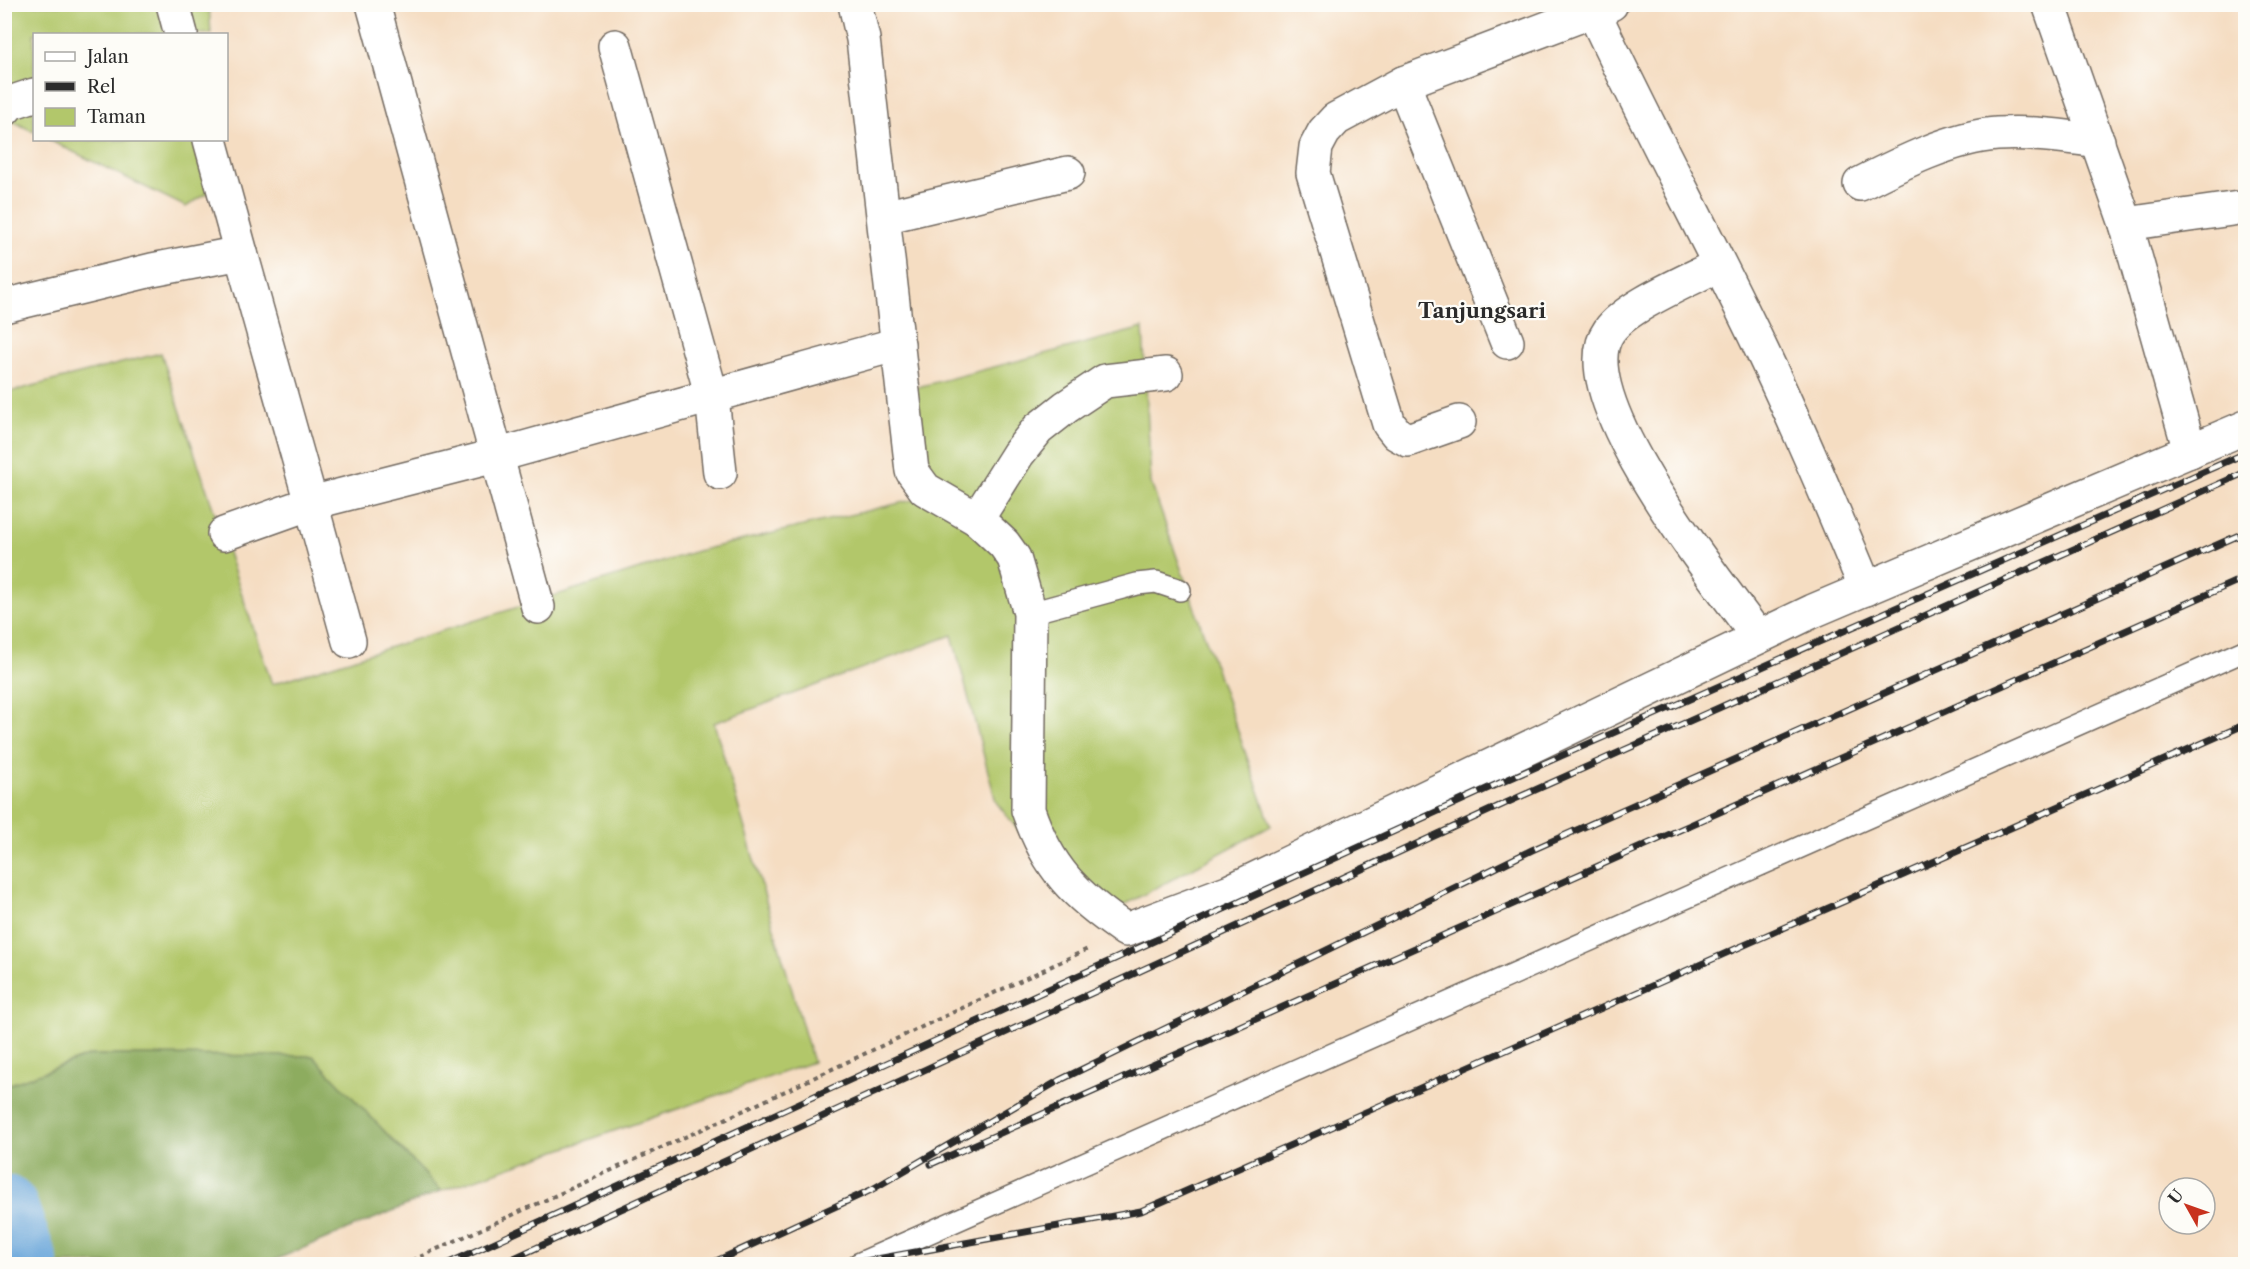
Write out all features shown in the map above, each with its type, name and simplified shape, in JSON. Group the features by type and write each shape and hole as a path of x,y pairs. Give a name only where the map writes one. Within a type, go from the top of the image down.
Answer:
{"street":[{"path":"173,4 181,33"},
{"path":"373,4 538,608"},
{"path":"855,4 863,39 885,217 912,471 925,489 977,519 1004,544 1014,558 1030,613 1028,810 1039,841 1060,876 1080,897 1126,930 1230,891 1758,637 2246,428"},
{"path":"2049,4 2126,224 2190,451"},
{"path":"1459,422 1408,440 1396,435 1389,424 1313,173 1316,147 1324,132 1336,118 1403,83 1598,7 1636,105 1761,350 1826,493 1866,589"},
{"path":"615,46 712,397 720,473"},
{"path":"1403,83 1508,342"},
{"path":"4,110 10,103 33,95"},
{"path":"1860,184 1902,163 1970,139 1996,134 2052,134 2098,141"},
{"path":"210,141 349,641"},
{"path":"885,217 1068,173"},
{"path":"2126,224 2246,207"},
{"path":"4,306 152,270 240,253"},
{"path":"1718,265 1626,314 1608,332 1601,356 1601,378 1616,424 1630,451 1661,500 1758,637"},
{"path":"224,534 311,503 495,456 898,344"},
{"path":"977,519 1018,454 1038,429 1066,407 1105,381 1166,374"}],"lane":[{"path":"1030,613 1137,584 1156,582 1179,590"},
{"path":"858,1264 2246,650"}],"path":[{"path":"404,1264 747,1109 1126,930"}],"green space":[{"path":"4,5 209,5 211,33 33,33 33,131 5,117"},
{"path":"51,141 219,141 222,184 186,207"},
{"path":"1143,328 1151,483 1271,826 1091,923 996,802 952,635 714,723 813,1062 441,1191 313,1056 91,1055 5,1086 5,393 161,353 272,684 697,551 917,499 891,394"},
{"path":"91,1055 313,1056 441,1191 265,1264 5,1264 5,1086"}],"waterway":[{"path":"4,1209 24,1264"}],"railway":[{"path":"447,1264 1493,786 2246,453"},
{"path":"501,1264 1506,803 2246,472"},
{"path":"710,1264 871,1190 1060,1080 1532,850 2246,532"},
{"path":"931,1164 2246,577"},
{"path":"811,1264 866,1261 1141,1211 2246,724"}],"district":[{"name":"Tanjungsari","path":"1482,311"}]}
